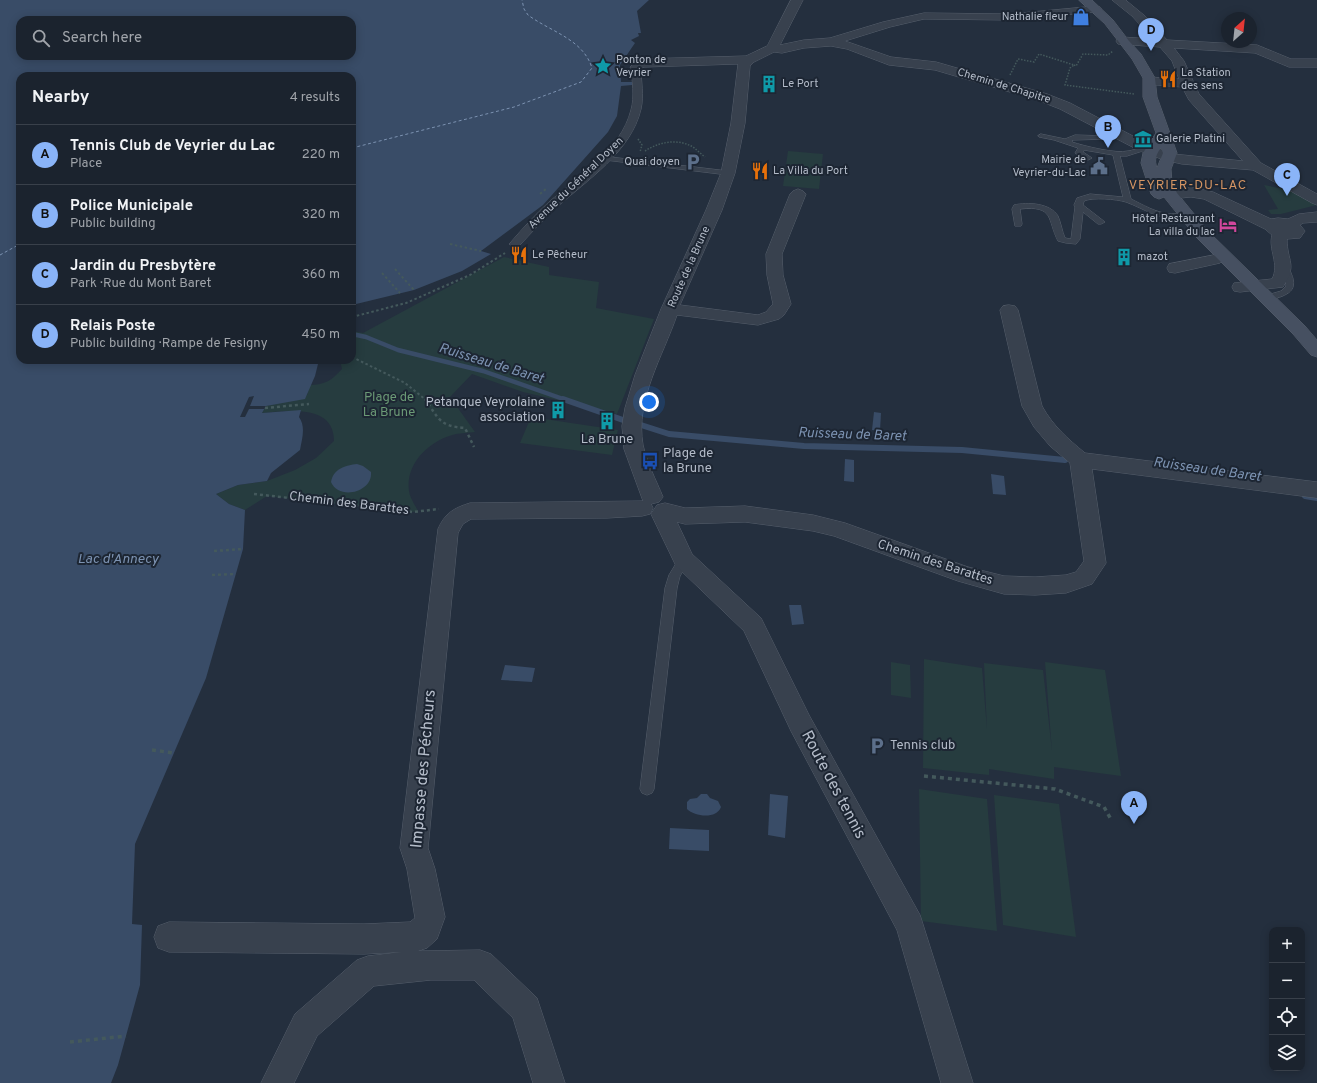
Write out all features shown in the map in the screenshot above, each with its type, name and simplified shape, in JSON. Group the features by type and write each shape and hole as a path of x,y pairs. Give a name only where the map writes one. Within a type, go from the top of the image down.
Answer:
{"main road":[{"path":"1085,0 1109,22 1119,46 1142,65 1150,81 1154,145 1148,158 1148,163 1158,194 1317,358"},
{"path":"1154,145 1170,153 1164,169 1165,183 1180,217 1214,260 1299,330 1317,351"}],"street":[{"path":"772,48 797,0"},
{"path":"1118,0 1129,6 1140,16 1163,43 1177,60 1186,84 1194,98 1256,166 1317,200"},
{"path":"748,60 772,48 782,49 804,44 831,42 887,24 924,16 1010,17 1096,9"},
{"name":"Chemin de Chapitre","path":"831,42 850,46 883,59 936,66 1055,101 1154,145"},
{"path":"1119,46 1163,43 1257,49 1289,63 1317,63"},
{"name":"Avenue du Général Doyen","path":"515,244 546,211 605,158 625,136 637,108 636,67 641,63 748,60"},
{"name":"Route de la Brune","path":"655,508 633,445 631,425 640,385 666,324 670,309 714,210 721,172 738,123 744,65 748,60"},
{"path":"1150,81 1186,84"},
{"path":"1169,157 1182,160 1256,166"},
{"path":"1170,194 1191,192 1208,195 1281,228"},
{"path":"670,309 758,320 768,318 776,314 782,304 775,275 774,254 798,194"},
{"path":"1281,228 1299,219 1317,217"},
{"path":"1254,293 1277,283 1282,277 1284,264 1279,240 1281,228"},
{"path":"1175,268 1214,260"},
{"path":"1008,310 1032,406 1041,422 1056,441 1080,460 1317,490"},
{"name":"Chemin des Barattes","path":"449,513 470,511 607,510 655,508 685,516 745,514 813,523 837,529 966,574 1004,585 1035,586 1066,584 1084,578 1095,563 1080,460"},
{"name":"Route des tennis","path":"655,508 684,560 753,625 800,723 910,925 958,1083"},
{"name":"Impasse des Pécheurs","path":"169,937 364,939 416,937 426,928 430,917 422,869 414,848 447,533 450,524 449,513"},
{"path":"364,939 384,957 431,965"},
{"path":"276,1083 306,1025 368,971 431,965 480,965 526,1009 549,1083"}],"lane":[{"path":"1042,136 1055,138 1083,148 1127,154 1154,145"},
{"path":"1069,143 1068,139 1075,137 1109,138"},
{"path":"1083,148 1079,153 1088,158"},
{"path":"1116,153 1127,200"},
{"path":"605,158 721,172"},
{"path":"1018,224 1017,207 1022,206 1046,209 1054,214 1061,239 1066,242 1073,242 1076,239 1078,205 1080,200 1090,196 1127,200 1161,216 1180,217"},
{"path":"1078,205 1101,222"},
{"path":"647,789 671,588 675,575 684,560"}],"path":[{"path":"1119,46 1108,55 1083,54 1076,66 1074,65 1070,68 1065,85 1150,97"},
{"path":"1008,87 1008,77 1018,59 1034,62 1039,54 1074,65"},
{"path":"635,162 639,152 645,151 660,144 678,142 694,147 703,156 714,159 711,165 716,166 721,172"},
{"path":"540,194 547,188"},
{"path":"450,244 481,251"},
{"path":"356,316 406,304 488,265 515,244"},
{"path":"395,269 414,290"},
{"path":"382,273 400,293"},
{"path":"356,359 405,383 425,399 450,427 465,428 474,447"},
{"path":"265,408 309,404"},
{"name":"Chemin des Barattes","path":"254,494 413,512 449,513"},
{"path":"214,551 243,549"},
{"path":"212,575 236,574"},
{"path":"152,750 174,753"},
{"path":"924,776 1055,789 1104,807 1112,821"},
{"path":"70,1042 126,1036"}],"green space":[{"path":"788,151 823,154 819,189 783,186"},
{"path":"1264,185 1294,191 1317,205 1281,214 1271,214 1268,210 1278,209"},
{"name":"Plage de La Brune","path":"504,257 549,267 549,275 599,282 596,308 654,319 617,414 523,392 472,374 450,397 475,432 456,434 446,437 429,447 415,462 411,471 409,491 411,499 418,511 413,512 267,496 245,510 229,504 216,494 238,485 267,481 295,470 316,458 334,441 332,429 326,420 318,415 296,411 262,413 266,406 307,395 310,385 328,381 342,369 341,364 356,364 356,332 363,333"},
{"path":"531,417 618,430 612,455 520,443"},
{"path":"924,659 982,668 987,730 984,663 1043,670 1052,751 1045,662 1105,670 1121,776 1054,767 1054,779 989,769 989,775 923,768"},
{"path":"891,662 910,665 911,698 891,695"},
{"path":"919,789 987,799 997,931 921,921"},
{"path":"994,795 1059,804 1076,937 1003,925"}],"water":[{"name":"Lac d'Annecy","path":"0,0 649,0 637,11 641,33 638,33 639,36 631,40 635,43 620,65 621,82 632,82 632,85 621,86 617,116 608,132 543,205 481,251 491,254 462,271 414,290 356,304 356,72 16,72 16,364 318,364 315,376 305,399 266,406 262,413 301,410 299,417 303,433 300,450 271,473 267,481 238,485 216,494 229,504 245,510 243,549 206,678 135,844 132,924 142,925 140,985 118,1065 111,1083 0,1083"},
{"path":"874,412 881,413 880,431 872,430"},
{"path":"845,459 854,460 854,482 844,481"},
{"path":"357,464 363,466 371,472 367,485 355,492 341,491 335,488 331,482 334,474 341,468"},
{"path":"991,474 1004,476 1006,495 993,494"},
{"path":"789,605 801,605 804,624 792,625"},
{"path":"505,665 535,668 532,682 501,680"},
{"path":"701,794 707,794 710,798 718,801 721,807 719,811 715,814 706,816 695,814 687,809 687,802 690,799 697,798"},
{"path":"770,794 788,796 785,838 768,835"},
{"path":"670,828 709,830 709,851 669,849"}],"pier":[{"path":"254,396 250,406 266,406 264,409 249,409 245,417 240,417 249,397"}],"waterway":[{"name":"Ruisseau de Baret","path":"356,335 366,337 398,350 483,371 566,400"},
{"name":"Ruisseau de Baret","path":"563,399 623,420"},
{"name":"Ruisseau de Baret","path":"641,425 669,434 804,446 962,450 1065,460"},
{"name":"Ruisseau de Baret","path":"1305,496 1317,498"}],"ferry route":[{"path":"356,147 514,107 581,82 592,68 588,58 574,43 528,15 524,9 522,0"},
{"path":"0,255 16,246"}],"place":[{"name":"Nathalie fleur","path":"1081,17"},
{"name":"Relais Poste","path":"1151,51"},
{"name":"Ponton de Veyrier","path":"603,66"},
{"name":"La Station des sens","path":"1168,79"},
{"name":"Le Port","path":"769,84"},
{"name":"Galerie Platini","path":"1143,139"},
{"name":"Police Municipale","path":"1108,148"},
{"name":"Quai doyen","path":"693,162"},
{"name":"Mairie de Veyrier-du-Lac","path":"1099,166"},
{"name":"La Villa du Port","path":"760,171"},
{"name":"Jardin du Presbytère","path":"1287,196"},
{"name":"Hôtel Restaurant La villa du lac","path":"1228,225"},
{"name":"Le Pêcheur","path":"519,255"},
{"name":"mazot","path":"1124,257"},
{"name":"Petanque Veyrolaine association","path":"558,410"},
{"name":"La Brune","path":"607,421"},
{"name":"Plage de la Brune","path":"650,461"},
{"name":"Tennis club","path":"877,746"},
{"name":"Tennis Club de Veyrier du Lac","path":"1134,824"}],"district":[{"name":"VEYRIER-DU-LAC","path":"1188,186"}]}
